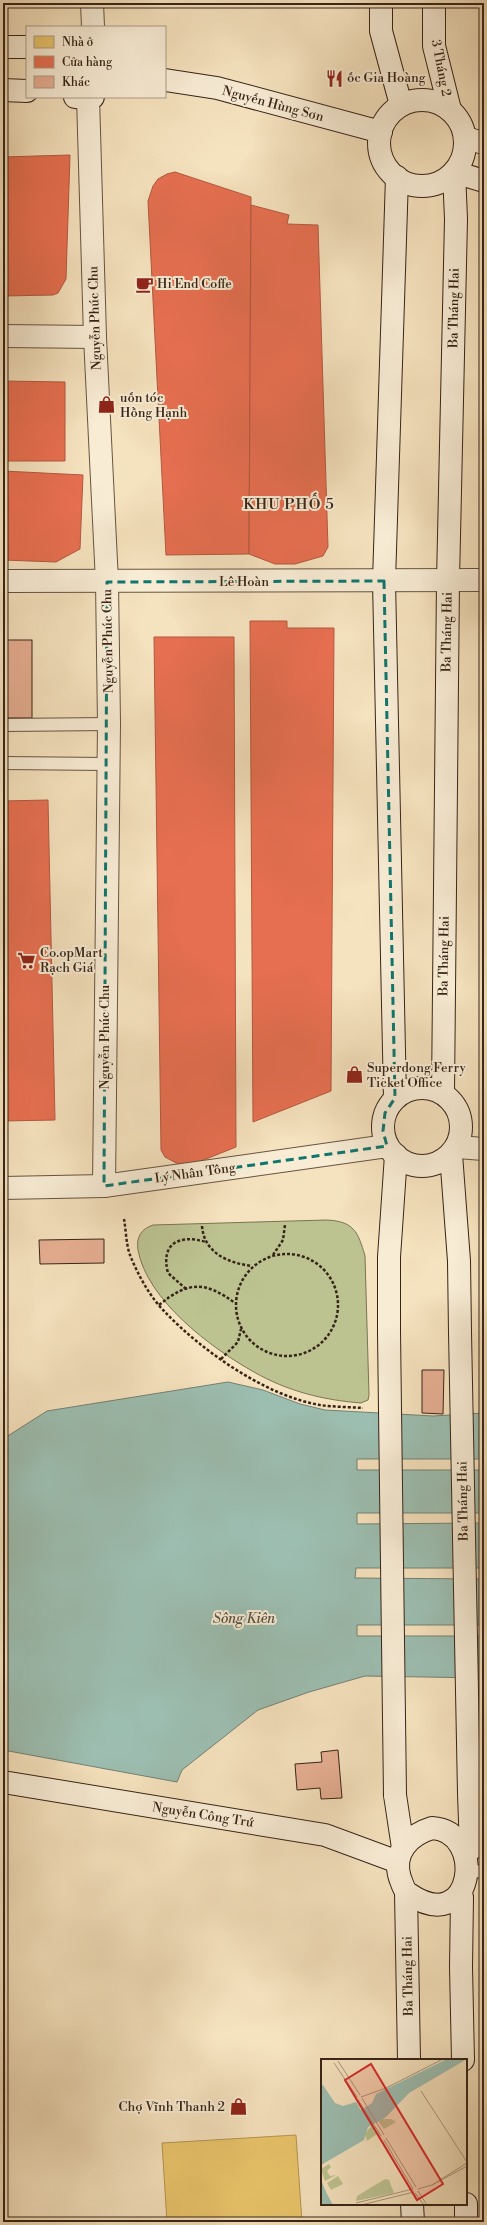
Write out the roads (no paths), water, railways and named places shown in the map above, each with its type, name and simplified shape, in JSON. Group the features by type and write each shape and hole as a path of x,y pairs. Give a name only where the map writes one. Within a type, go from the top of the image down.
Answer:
{"main road":[{"path":"92,3 93,26"},
{"path":"381,3 381,31 401,105"},
{"name":"3 Tháng 2","path":"434,3 434,46 450,110"},
{"path":"3,47 26,47"},
{"name":"Nguyến Hùng Sơn","path":"166,80 217,88 381,132"},
{"path":"3,90 26,91"},
{"name":"Nguyễn Phúc Chu","path":"86,98 95,337 107,582 109,724 107,764 104,1186"},
{"path":"426,100 439,103 450,110 474,141 465,150 461,161 454,172 444,180 433,184 420,186 408,183 397,177 388,168 382,157 380,145 381,132 385,122 401,105 413,101 426,100"},
{"path":"454,172 484,181"},
{"name":"Ba Tháng Hai","path":"443,1093 448,581 456,219 454,172"},
{"path":"396,1098 384,581 397,177"},
{"path":"3,336 95,337"},
{"name":"Lê Hoàn","path":"3,582 484,580"},
{"path":"426,1088 443,1093 456,1106 462,1121 460,1140 454,1151 437,1164 421,1167 404,1162 391,1150 383,1132 385,1113 396,1098 409,1089 426,1088"},
{"path":"454,1151 484,1149"},
{"path":"391,1150 389,1332 395,1795 401,1855 400,1880 406,1892 424,1903 436,1905 457,1901 462,1897 479,1871 471,1849 456,1834 445,1829 432,1828 419,1832 409,1839 401,1855"},
{"name":"Lý Nhân Tông","path":"3,1188 104,1186 391,1150"},
{"name":"Ba Tháng Hai","path":"454,1151 460,1332 468,1793 471,1849"},
{"name":"Nguyễn Công Trứ","path":"3,1782 325,1835 401,1855"},
{"name":"Ba Tháng Hai","path":"406,1892 409,2059"},
{"path":"462,1897 461,1967 463,2059"},
{"path":"412,2205 413,2222"},
{"path":"466,2205 466,2222"}],"lane":[{"path":"3,725 109,724"},
{"path":"3,764 107,764"}],"water":[{"name":"Sông Kiên","path":"228,1382 263,1390 300,1404 325,1410 433,1416 484,1413 484,1459 357,1459 357,1470 484,1470 484,1513 357,1513 357,1524 484,1523 484,1568 356,1568 355,1578 484,1579 484,1625 357,1625 357,1636 484,1636 484,1678 365,1676 309,1692 258,1710 182,1770 177,1782 3,1750 3,1439 47,1411"}],"place":[{"name":"ốc Gia Hoàng","path":"334,78"},
{"name":"Hi End Coffe","path":"144,284"},
{"name":"uốn tóc Hồng Hạnh","path":"107,405"},
{"name":"Co.opMart Rạch Giá","path":"27,960"},
{"name":"Superdong Ferry Ticket Office","path":"354,1075"},
{"name":"Chợ Vĩnh Thanh 2","path":"238,2107"}],"district":[{"name":"KHU PHỐ 5","path":"289,504"}]}
